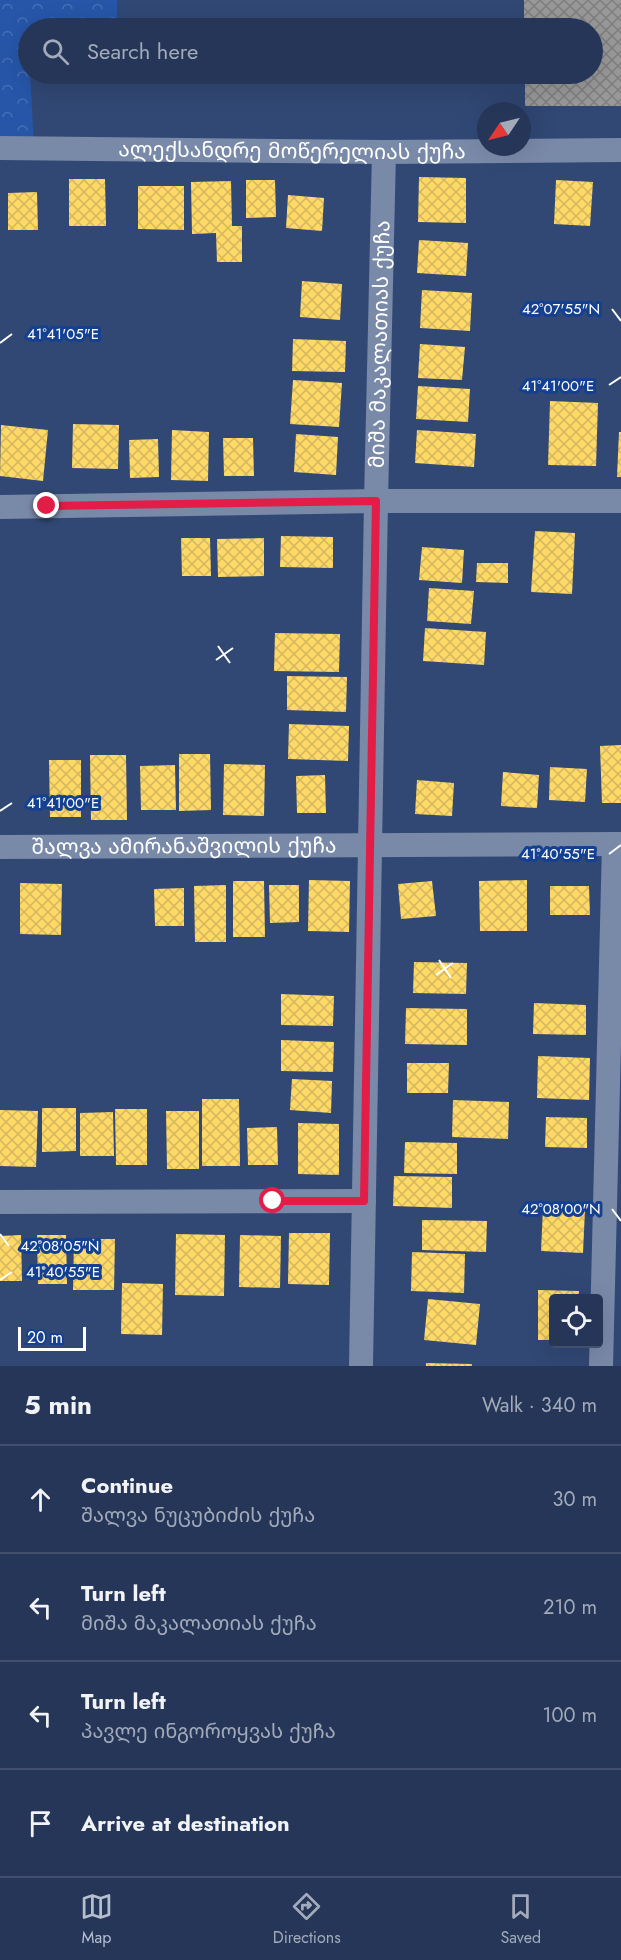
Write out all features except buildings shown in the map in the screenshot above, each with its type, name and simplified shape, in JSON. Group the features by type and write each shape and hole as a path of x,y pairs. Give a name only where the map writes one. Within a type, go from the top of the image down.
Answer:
{"street":[{"name":"ალექსანდრე მოწერელიას ქუჩა","path":"0,148 384,152 621,150"},
{"name":"მიშა მაკალათიას ქუჩა","path":"361,1366 384,152"},
{"path":"0,507 376,501 621,501"},
{"path":"601,1366 618,844"},
{"name":"შალვა ამირანაშვილის ქუჩა","path":"0,847 618,844"},
{"path":"0,1202 364,1201"}],"green space":[{"path":"0,0 117,0 117,18 18,18 18,84 31,84 34,148 0,148"}],"route":[{"path":"47,506 376,501 364,1201 273,1201"}]}
